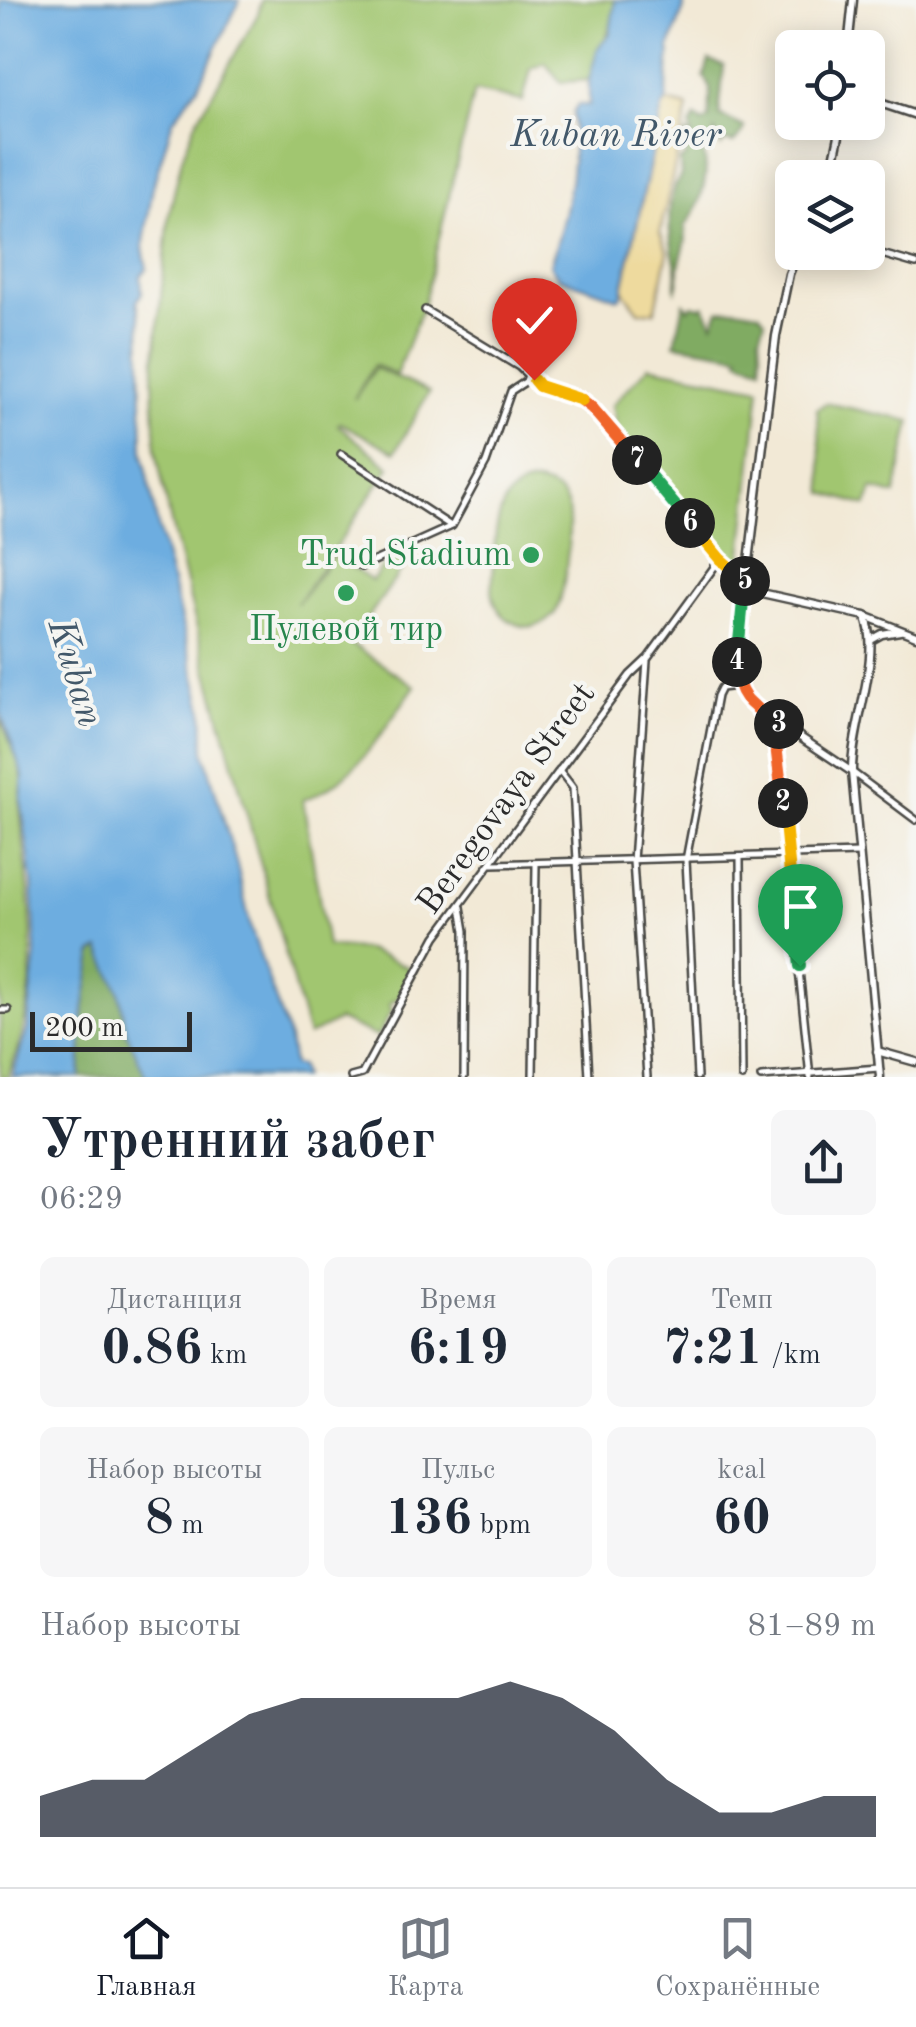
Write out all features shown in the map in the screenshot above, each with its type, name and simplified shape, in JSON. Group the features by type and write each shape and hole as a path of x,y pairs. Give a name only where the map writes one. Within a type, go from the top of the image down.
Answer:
{"main road":[{"path":"850,30 852,0"},
{"path":"885,104 916,115"},
{"path":"792,270 776,336 737,686 744,700 852,772"},
{"path":"746,583 757,592 865,616 916,636"},
{"path":"865,616 873,639 852,751 852,772 880,1072"},
{"path":"873,639 900,632"},
{"path":"827,757 841,760 852,751"},
{"path":"877,1052 916,1062"}],"street":[{"path":"885,255 916,264"},
{"path":"425,310 493,350 539,386 585,401 720,559 746,583"},
{"path":"342,554 362,567 452,526 486,463 512,390 531,378"},
{"path":"341,454 452,526"},
{"name":"Beregovaya Street","path":"351,1077 363,1076 436,936 720,559"},
{"path":"647,1077 633,861 648,658"},
{"path":"697,1077 686,860 717,696 721,688 737,686"},
{"path":"780,725 775,737 810,1075"},
{"path":"559,770 573,788 589,1077"},
{"path":"852,772 916,820"},
{"path":"492,864 860,853"},
{"path":"740,858 742,1077"},
{"path":"532,1077 536,864"},
{"path":"460,906 465,931 464,1077"},
{"path":"761,1077 880,1072"}],"green space":[{"path":"262,0 615,0 612,21 589,80 561,82 545,63 531,69 523,101 474,91 423,306 396,375 374,365 354,399 375,368 429,392 395,452 338,425 390,467 297,604 334,555 372,581 391,555 405,565 350,643 415,686 367,753 339,780 303,800 327,946 367,950 415,970 399,998 389,1004 392,1010 377,1037 339,1020 308,1036 208,673 156,451 153,379 169,215 182,158 195,124 258,14"},
{"path":"709,60 724,65 719,115 744,127 733,143 725,141 721,146 715,131 702,150 705,179 700,200 685,226 676,290 670,208 681,175 680,161 686,156 685,136 687,133 693,139 690,127 695,117 703,123 709,119 710,92 704,77"},
{"path":"684,303 689,309 692,305 704,305 713,324 719,310 759,312 765,320 760,336 762,367 739,360 740,355 675,344"},
{"path":"649,366 760,388 741,564 733,566 617,432 612,405"},
{"path":"826,403 911,421 895,495 872,489 867,506 824,493 817,409"},
{"name":"Trud Stadium","path":"536,483 555,490 565,500 569,514 568,543 562,594 554,614 545,622 525,626 506,618 494,601 495,541 502,508 509,496 520,487"},
{"path":"0,718 22,777 20,808 32,943 27,1009 8,1077 0,1077"},
{"path":"101,949 119,991 127,1033 146,1077 80,1077 83,1016 93,953"}],"sand":[{"path":"666,102 688,107 660,233 668,252 655,312 639,311 623,290"}],"water":[{"name":"Kuban","path":"0,0 240,0 198,86 173,120 153,186 143,248 147,269 141,276 142,293 137,301 143,451 203,709 204,752 251,929 289,1039 293,1065 300,1066 303,1077 146,1077 127,1033 119,991 100,949 93,953 83,1016 80,1077 12,1077 27,1029 36,953 21,800 23,776 0,711"},
{"name":"Kuban River","path":"615,0 683,0 684,8 670,46 666,102 618,298 558,277 550,265 569,190 573,113 578,105 589,105 589,80 597,50 610,33"}],"place":[{"name":"Trud Stadium","path":"531,555"},
{"name":"Пулевой тир","path":"346,593"}],"route":[{"path":"534,380 539,386 585,401 720,559 741,574 746,583 737,686 744,700 780,725 775,737 800,966"}]}
